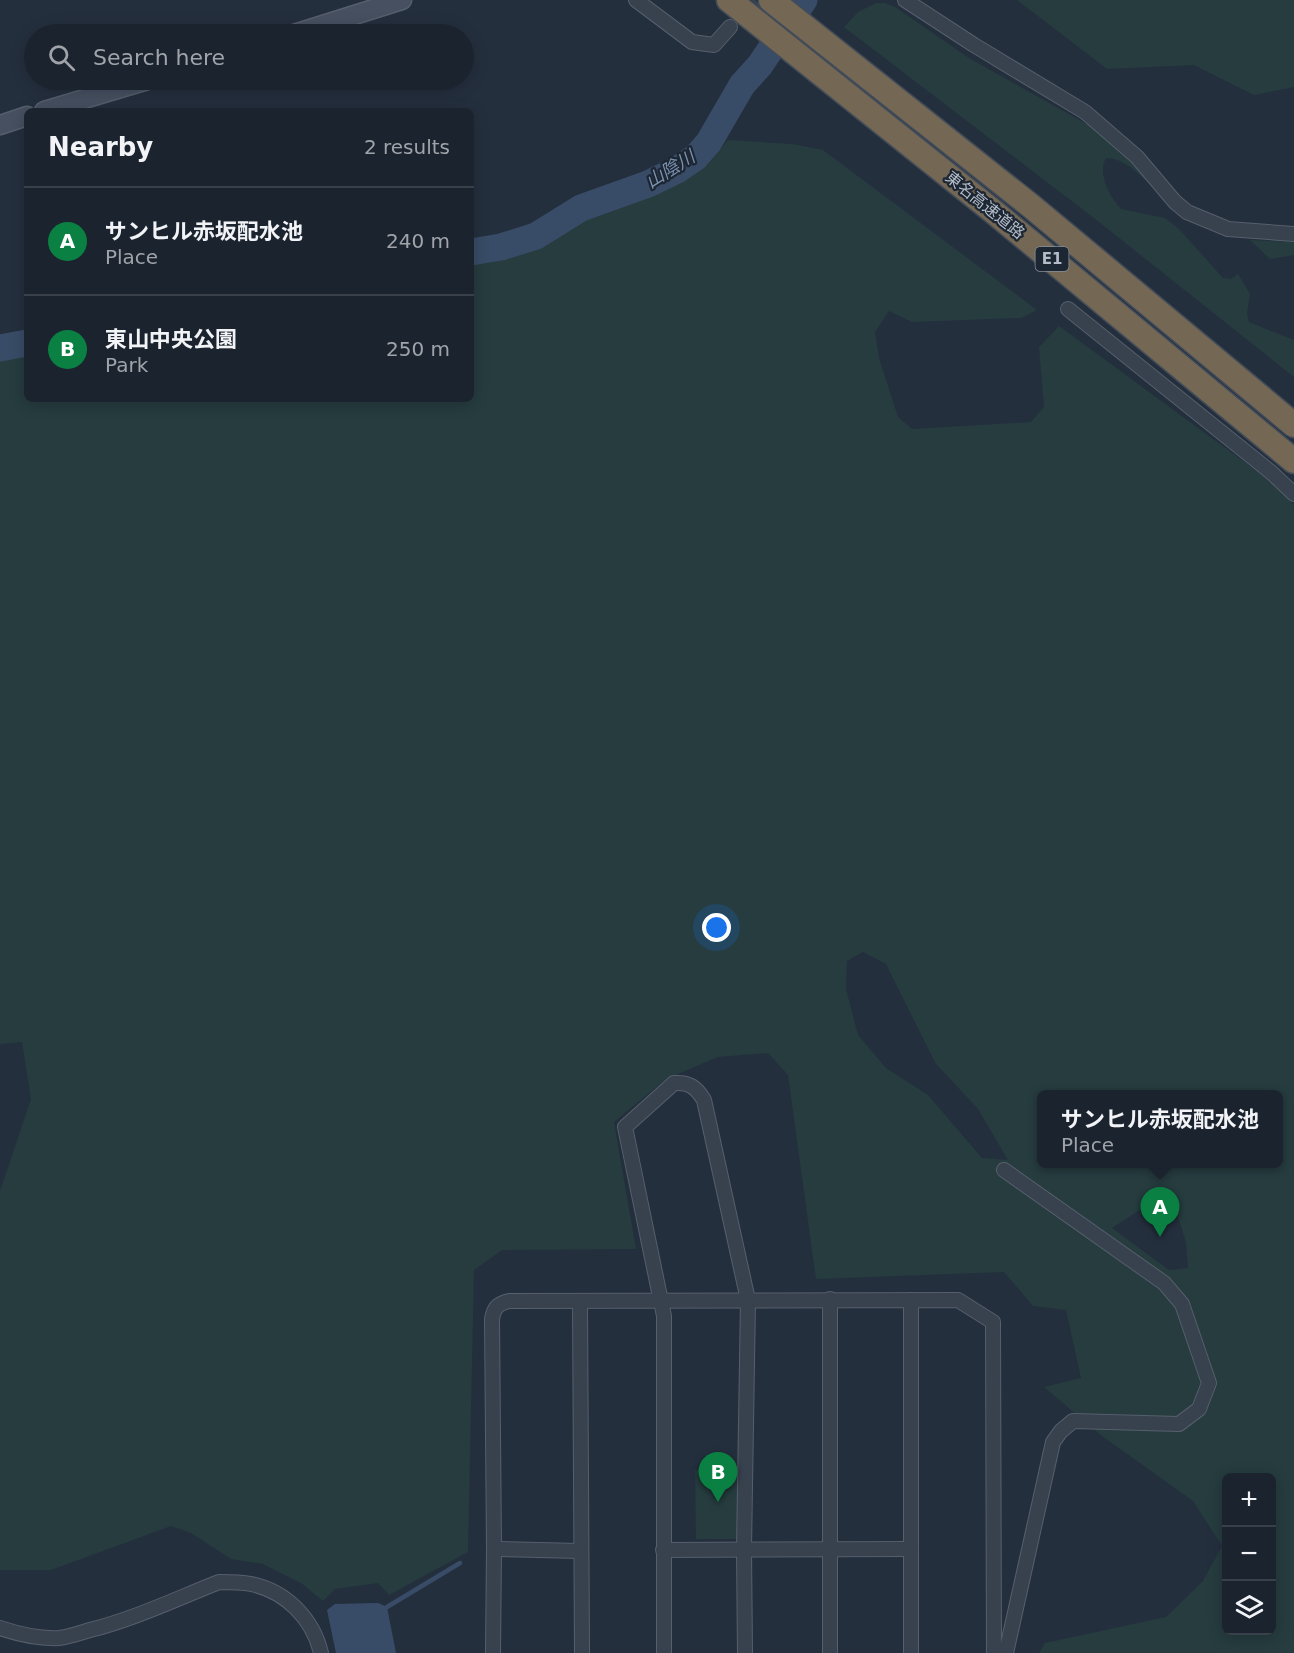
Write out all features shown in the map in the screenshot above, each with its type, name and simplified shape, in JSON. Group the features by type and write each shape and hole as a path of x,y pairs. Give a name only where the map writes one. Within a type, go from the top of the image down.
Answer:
{"highway":[{"name":"東名高速道路","path":"729,0 739,22 806,62 994,212 1294,461"},
{"name":"東名高速道路","path":"771,0 1031,206 1294,425"}],"main road":[{"path":"326,24 402,0"},
{"path":"55,108 115,90"},
{"path":"0,124 24,117"}],"street":[{"path":"636,0 692,42 714,45 739,22"},
{"path":"905,0 1085,112 1137,157 1174,202 1186,212 1228,230 1294,234"},
{"path":"1068,309 1272,473 1294,494"},
{"path":"664,1653 664,1316 625,1127 674,1083 686,1083 692,1085 704,1100 748,1300 744,1549 745,1653"},
{"path":"1004,1170 1135,1260 1164,1283 1182,1304 1209,1383 1199,1409 1179,1424 1073,1421 1061,1431 1053,1442 1006,1653"},
{"path":"830,1299 830,1653"},
{"path":"493,1653 492,1319 494,1310 500,1303 508,1301 660,1302 830,1299 958,1300 993,1322 994,1653"},
{"path":"911,1300 911,1653"},
{"path":"580,1302 582,1653"},
{"path":"494,1549 580,1551"},
{"path":"663,1550 911,1549"},
{"path":"0,1628 21,1634 58,1638 119,1623 219,1582 234,1582 252,1584 285,1598 304,1616 321,1653"}],"green space":[{"path":"1017,0 1294,0 1294,87 1254,95 1194,65 1107,69"},
{"path":"876,3 885,3 895,7 969,58 1090,126 1140,170 1165,200 1131,167 1123,162 1106,158 1104,178 1117,204 1121,209 1165,218 1179,229 1223,278 1231,279 1238,274 1250,294 1247,313 1249,322 1294,340 1294,377 1099,222 844,27 858,12"},
{"path":"728,140 792,144 823,150 1037,310 1021,318 912,322 889,311 875,332 879,358 898,417 912,429 1031,422 1044,407 1039,347 1059,326 1265,477 1294,505 1294,1653 1039,1653 1045,1643 1166,1617 1203,1581 1222,1546 1193,1501 1102,1436 1044,1387 1081,1378 1066,1310 1033,1306 1004,1272 816,1279 788,1075 768,1053 718,1057 666,1079 614,1122 636,1249 502,1250 474,1270 468,1552 389,1595 378,1583 335,1589 323,1601 301,1583 263,1564 231,1559 191,1533 171,1526 51,1570 0,1570 0,1191 31,1099 22,1042 0,1044 0,354 24,349 24,402 474,402 474,262 537,246 584,217 639,191 707,165","holes":["863,952 886,964 936,1064 978,1109 1008,1160 982,1158 928,1095 886,1068 858,1035 846,989 847,961","1154,1201 1176,1211 1186,1242 1188,1268 1169,1270 1112,1228"]},
{"path":"1250,240 1294,242 1294,255 1270,259"},
{"path":"695,1470 740,1470 740,1535 737,1539 696,1539"}],"water":[{"path":"378,1603 387,1607 396,1653 336,1653 327,1610 335,1604"}],"waterway":[{"name":"山陰川","path":"474,252 501,247 536,236 581,208 648,184 677,170 696,157 709,142 742,85 760,65 804,0"},
{"name":"山陰川","path":"0,348 24,344"},
{"path":"387,1607 460,1563"}],"tunnel":[{"path":"739,17 755,0"}],"place":[{"name":"サンヒル赤坂配水池","path":"1160,1237"},
{"name":"東山中央公園","path":"718,1502"}]}
